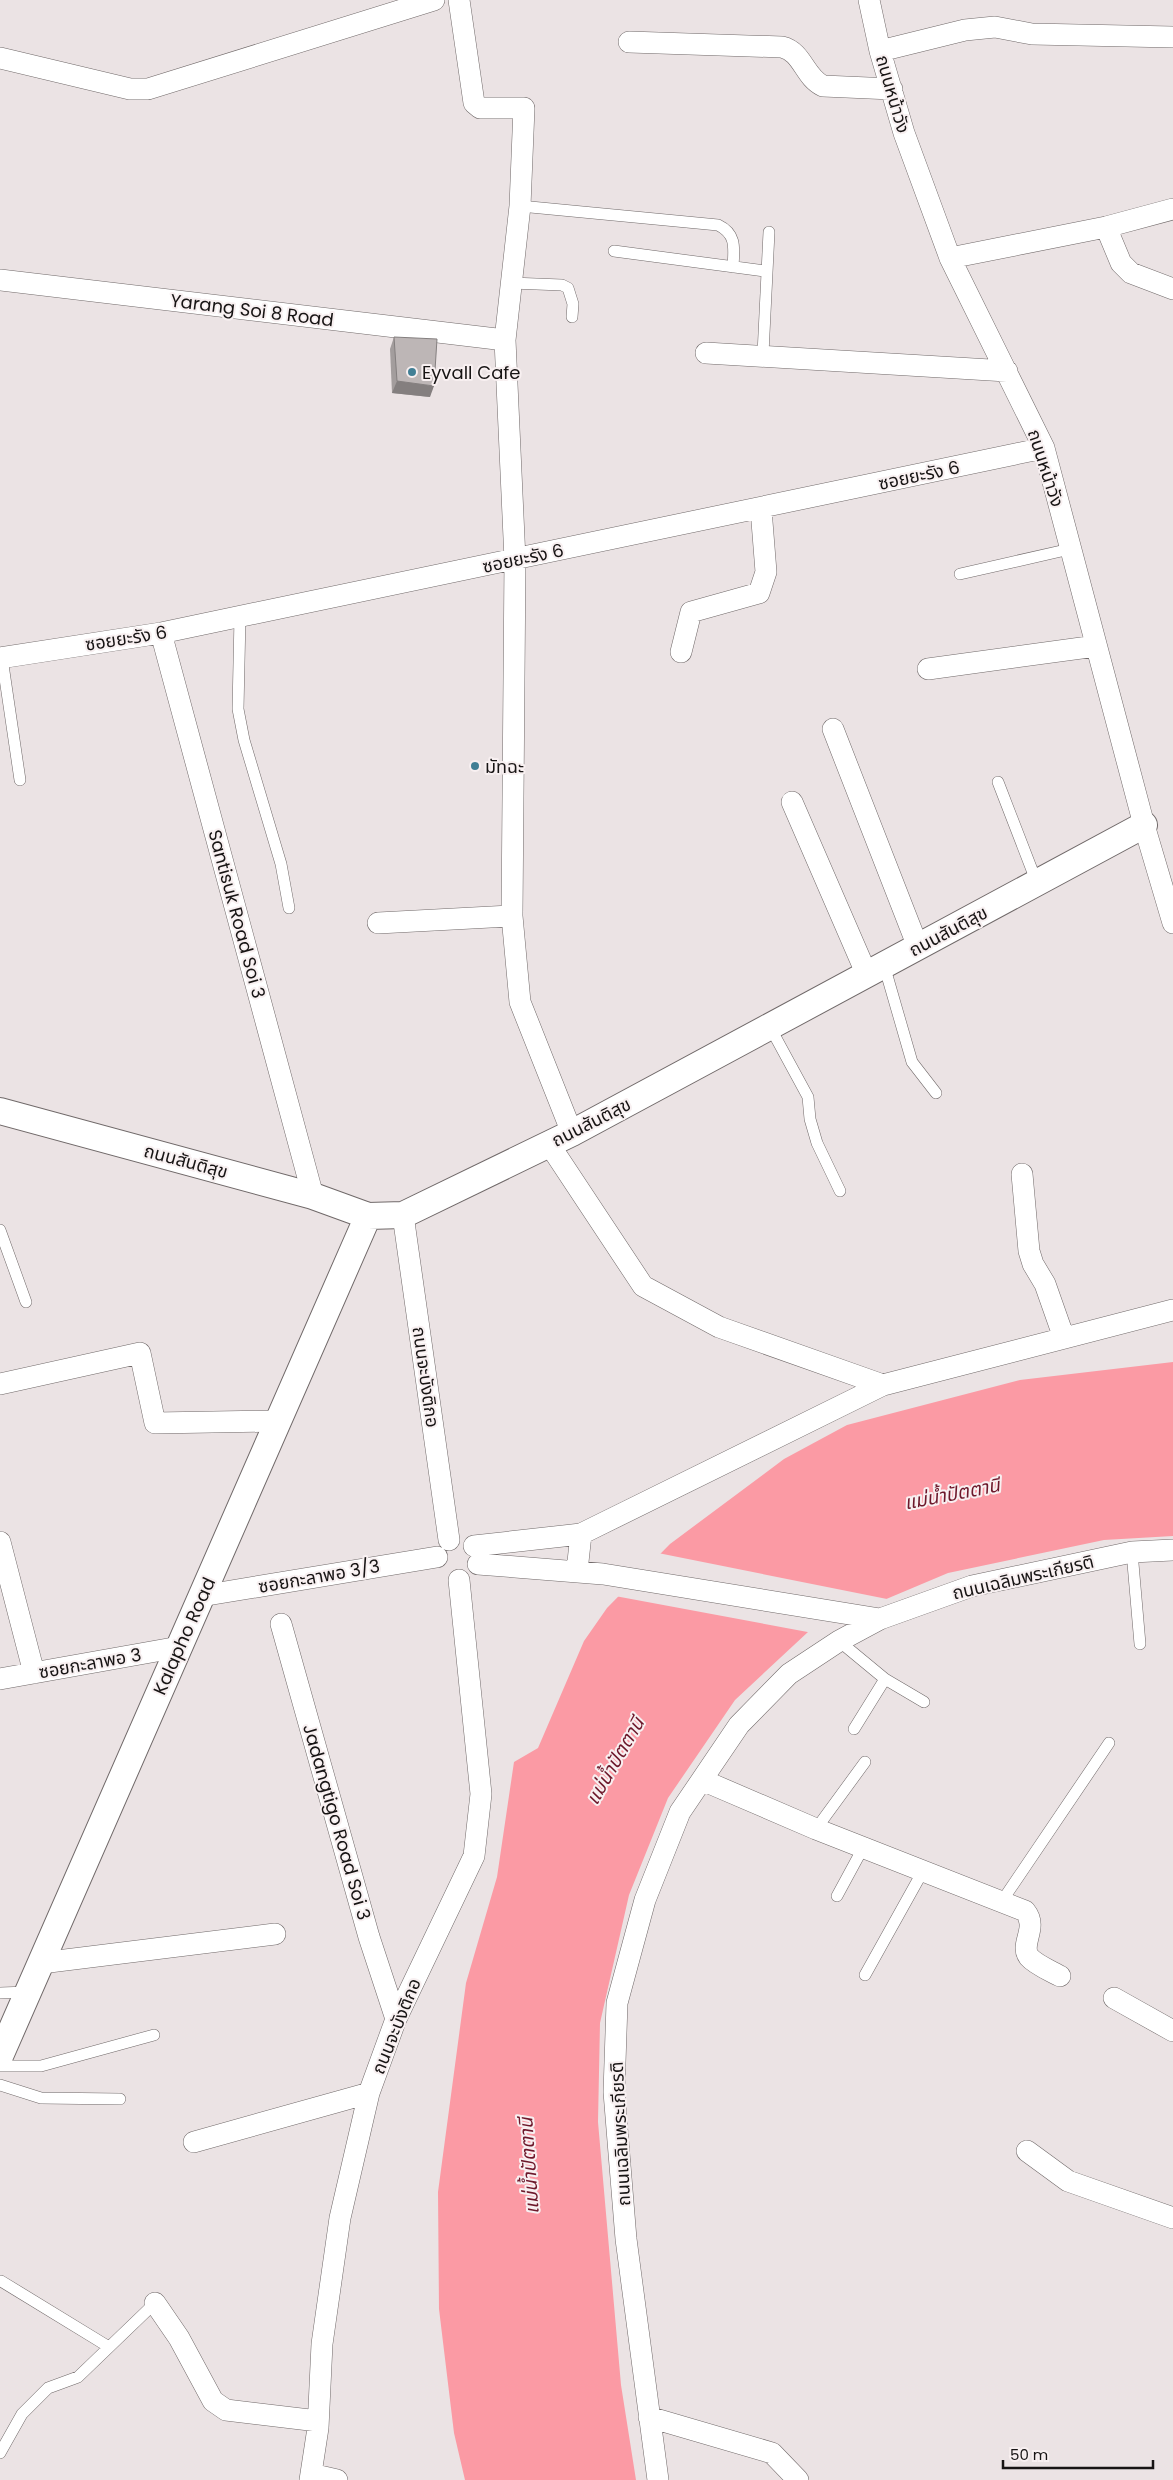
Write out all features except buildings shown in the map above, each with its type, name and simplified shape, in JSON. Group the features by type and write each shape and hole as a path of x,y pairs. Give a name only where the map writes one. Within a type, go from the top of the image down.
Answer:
{"street":[{"path":"0,58 130,89 148,89 434,0"},
{"path":"459,0 474,103 480,108 524,108 520,206 504,340 515,560 512,916 520,1002 572,1133"},
{"name":"ถนนหน้าวัง","path":"869,0 880,50 904,133 950,258 1044,448 1144,825 1173,923"},
{"path":"880,50 965,30 994,27 1032,34 1173,37"},
{"path":"629,42 782,47 791,49 814,82 822,86 892,89"},
{"path":"950,258 1106,227 1173,209"},
{"path":"1106,227 1121,263 1131,273 1173,289"},
{"name":"Yarang Soi 8 Road","path":"0,280 504,340"},
{"path":"706,353 763,354 1007,371"},
{"name":"ซอยยะรัง 6","path":"1,658 161,633 761,509 1044,448"},
{"path":"681,652 691,612 759,593 766,572 761,509"},
{"name":"Santisuk Road Soi 3","path":"161,633 313,1196"},
{"path":"928,669 1096,646"},
{"path":"833,729 918,947"},
{"path":"792,802 876,970"},
{"name":"ถนนสันติสุข","path":"0,1111 313,1196 368,1216 403,1215 572,1133 1144,825"},
{"path":"378,924 512,916"},
{"path":"549,1144 643,1286 719,1327 883,1385"},
{"path":"1022,1174 1029,1251 1033,1264 1045,1284 1064,1338"},
{"name":"ถนนจะบังติกอ","path":"403,1215 449,1540"},
{"name":"Kalapho Road","path":"0,2056 9,2017 28,1992 41,1963 368,1216"},
{"path":"476,1555 581,1534 883,1385 1173,1310"},
{"path":"0,1384 140,1353 155,1423 278,1421"},
{"path":"577,1571 581,1534"},
{"path":"476,1555 471,1575 459,1580 446,1576 437,1564 437,1557 443,1544 449,1540 463,1539 476,1555 871,1617"},
{"path":"0,1542 34,1673"},
{"name":"ถนนเฉลิมพระเกียรติ","path":"658,2480 626,2239 615,2102 618,2003 645,1900 680,1812 739,1725 789,1674 871,1617 972,1586 1132,1552 1173,1550"},
{"name":"ซอยกะลาพอ 3/3","path":"201,1596 437,1557"},
{"name":"ถนนจะบังติกอ","path":"310,2477 318,2421 322,2344 340,2218 369,2093 396,2019 474,1856 480,1794 459,1580"},
{"name":"Jadangtigo Road Soi 3","path":"281,1624 369,1937 396,2019"},
{"name":"ซอยกะลาพอ 3","path":"0,1679 179,1647"},
{"path":"702,1780 816,1829 1025,1911 1029,1916 1032,1926 1026,1945 1029,1957 1060,1976"},
{"path":"41,1963 274,1934"},
{"path":"1114,1998 1173,2032"},
{"path":"194,2142 369,2093"},
{"path":"1027,2151 1068,2181 1173,2218"},
{"path":"155,2303 179,2338 214,2401 226,2410 318,2421"},
{"path":"649,2417 772,2453 798,2480"},
{"path":"310,2477 337,2480"}],"lane":[{"path":"520,206 718,225 729,231 732,238 732,267"},
{"path":"763,354 769,232"},
{"path":"614,251 766,271"},
{"path":"511,282 562,285 568,288 573,304 572,317"},
{"path":"960,574 1070,549"},
{"path":"240,617 238,709 244,740 281,864 289,908"},
{"path":"1,658 20,780"},
{"path":"998,782 1037,883"},
{"path":"876,970 912,1062 936,1093"},
{"path":"770,1027 808,1097 810,1120 817,1143 840,1191"},
{"path":"0,1230 26,1302"},
{"path":"1132,1552 1140,1644"},
{"path":"839,1641 885,1679 924,1702"},
{"path":"854,1729 885,1679"},
{"path":"1002,1901 1109,1743"},
{"path":"816,1829 865,1762"},
{"path":"838,1896 863,1848"},
{"path":"865,1976 923,1871"},
{"path":"0,1993 28,1992"},
{"path":"0,2066 41,2066 154,2035"},
{"path":"0,2085 41,2098 120,2099"},
{"path":"1,2281 109,2347"},
{"path":"0,2454 22,2414 48,2388 78,2377 155,2303"}],"water":[{"name":"แม่น้ำปัตตานี","path":"1173,1362 1173,1536 1104,1540 948,1573 808,1632 735,1700 668,1798 629,1895 600,2023 598,2122 621,2385 636,2480 465,2480 454,2433 439,2309 438,2192 466,1983 497,1877 514,1762 538,1748 584,1641 607,1608 670,1544 784,1459 847,1425 1020,1380"}],"pier":[{"path":"658,1553 892,1600 813,1633 615,1596"}],"place":[{"name":"Eyvall Cafe","path":"412,372"},
{"name":"มัทฉะ","path":"475,766"}]}
